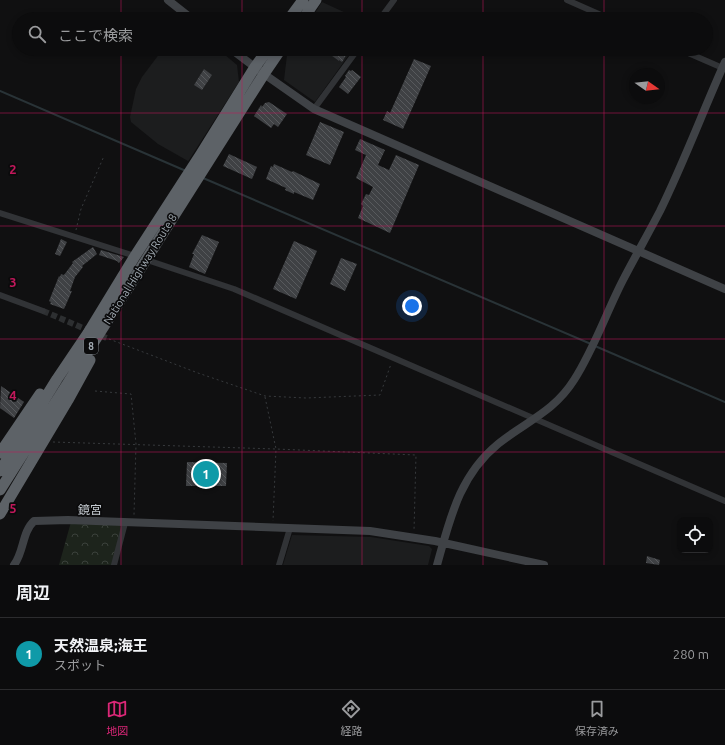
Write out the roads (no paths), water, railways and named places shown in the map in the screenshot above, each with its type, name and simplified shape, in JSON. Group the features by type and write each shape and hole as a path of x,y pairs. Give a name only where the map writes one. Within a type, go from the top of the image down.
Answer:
{"highway":[{"path":"294,12 302,0"},
{"path":"307,12 316,0"},
{"name":"National Highway Route 8","path":"0,471 135,256 178,199 205,157 259,70 265,56"},
{"name":"National Highway Route 8","path":"259,70 274,56"},
{"name":"National Highway Route 8","path":"0,490 147,260 178,199"},
{"name":"8","path":"0,514 91,359 126,292"},
{"name":"8","path":"0,453 63,359 105,305"}],"street":[{"path":"168,0 183,12"},
{"path":"385,12 394,0"},
{"path":"567,0 594,12"},
{"path":"240,56 314,109 725,289"},
{"path":"314,109 353,56"},
{"path":"437,565 454,505 469,476 498,444 535,419 560,399 573,382 585,362 623,280 660,211 724,66 698,56"},
{"path":"0,213 135,256"},
{"path":"147,260 234,289 725,501"},
{"path":"0,295 43,311"},
{"path":"14,565 21,551 28,526 34,521 68,520 370,531 413,537 544,565"},
{"path":"114,565 129,523"},
{"path":"279,565 290,528"}],"waterway":[{"path":"0,91 186,171"},
{"path":"203,178 591,344"},
{"path":"595,346 725,402"}],"tunnel":[{"path":"43,311 109,339"}],"place":[{"name":"天然温泉;海王","path":"206,474"}],"district":[{"name":"鏡宮","path":"90,509"}]}
